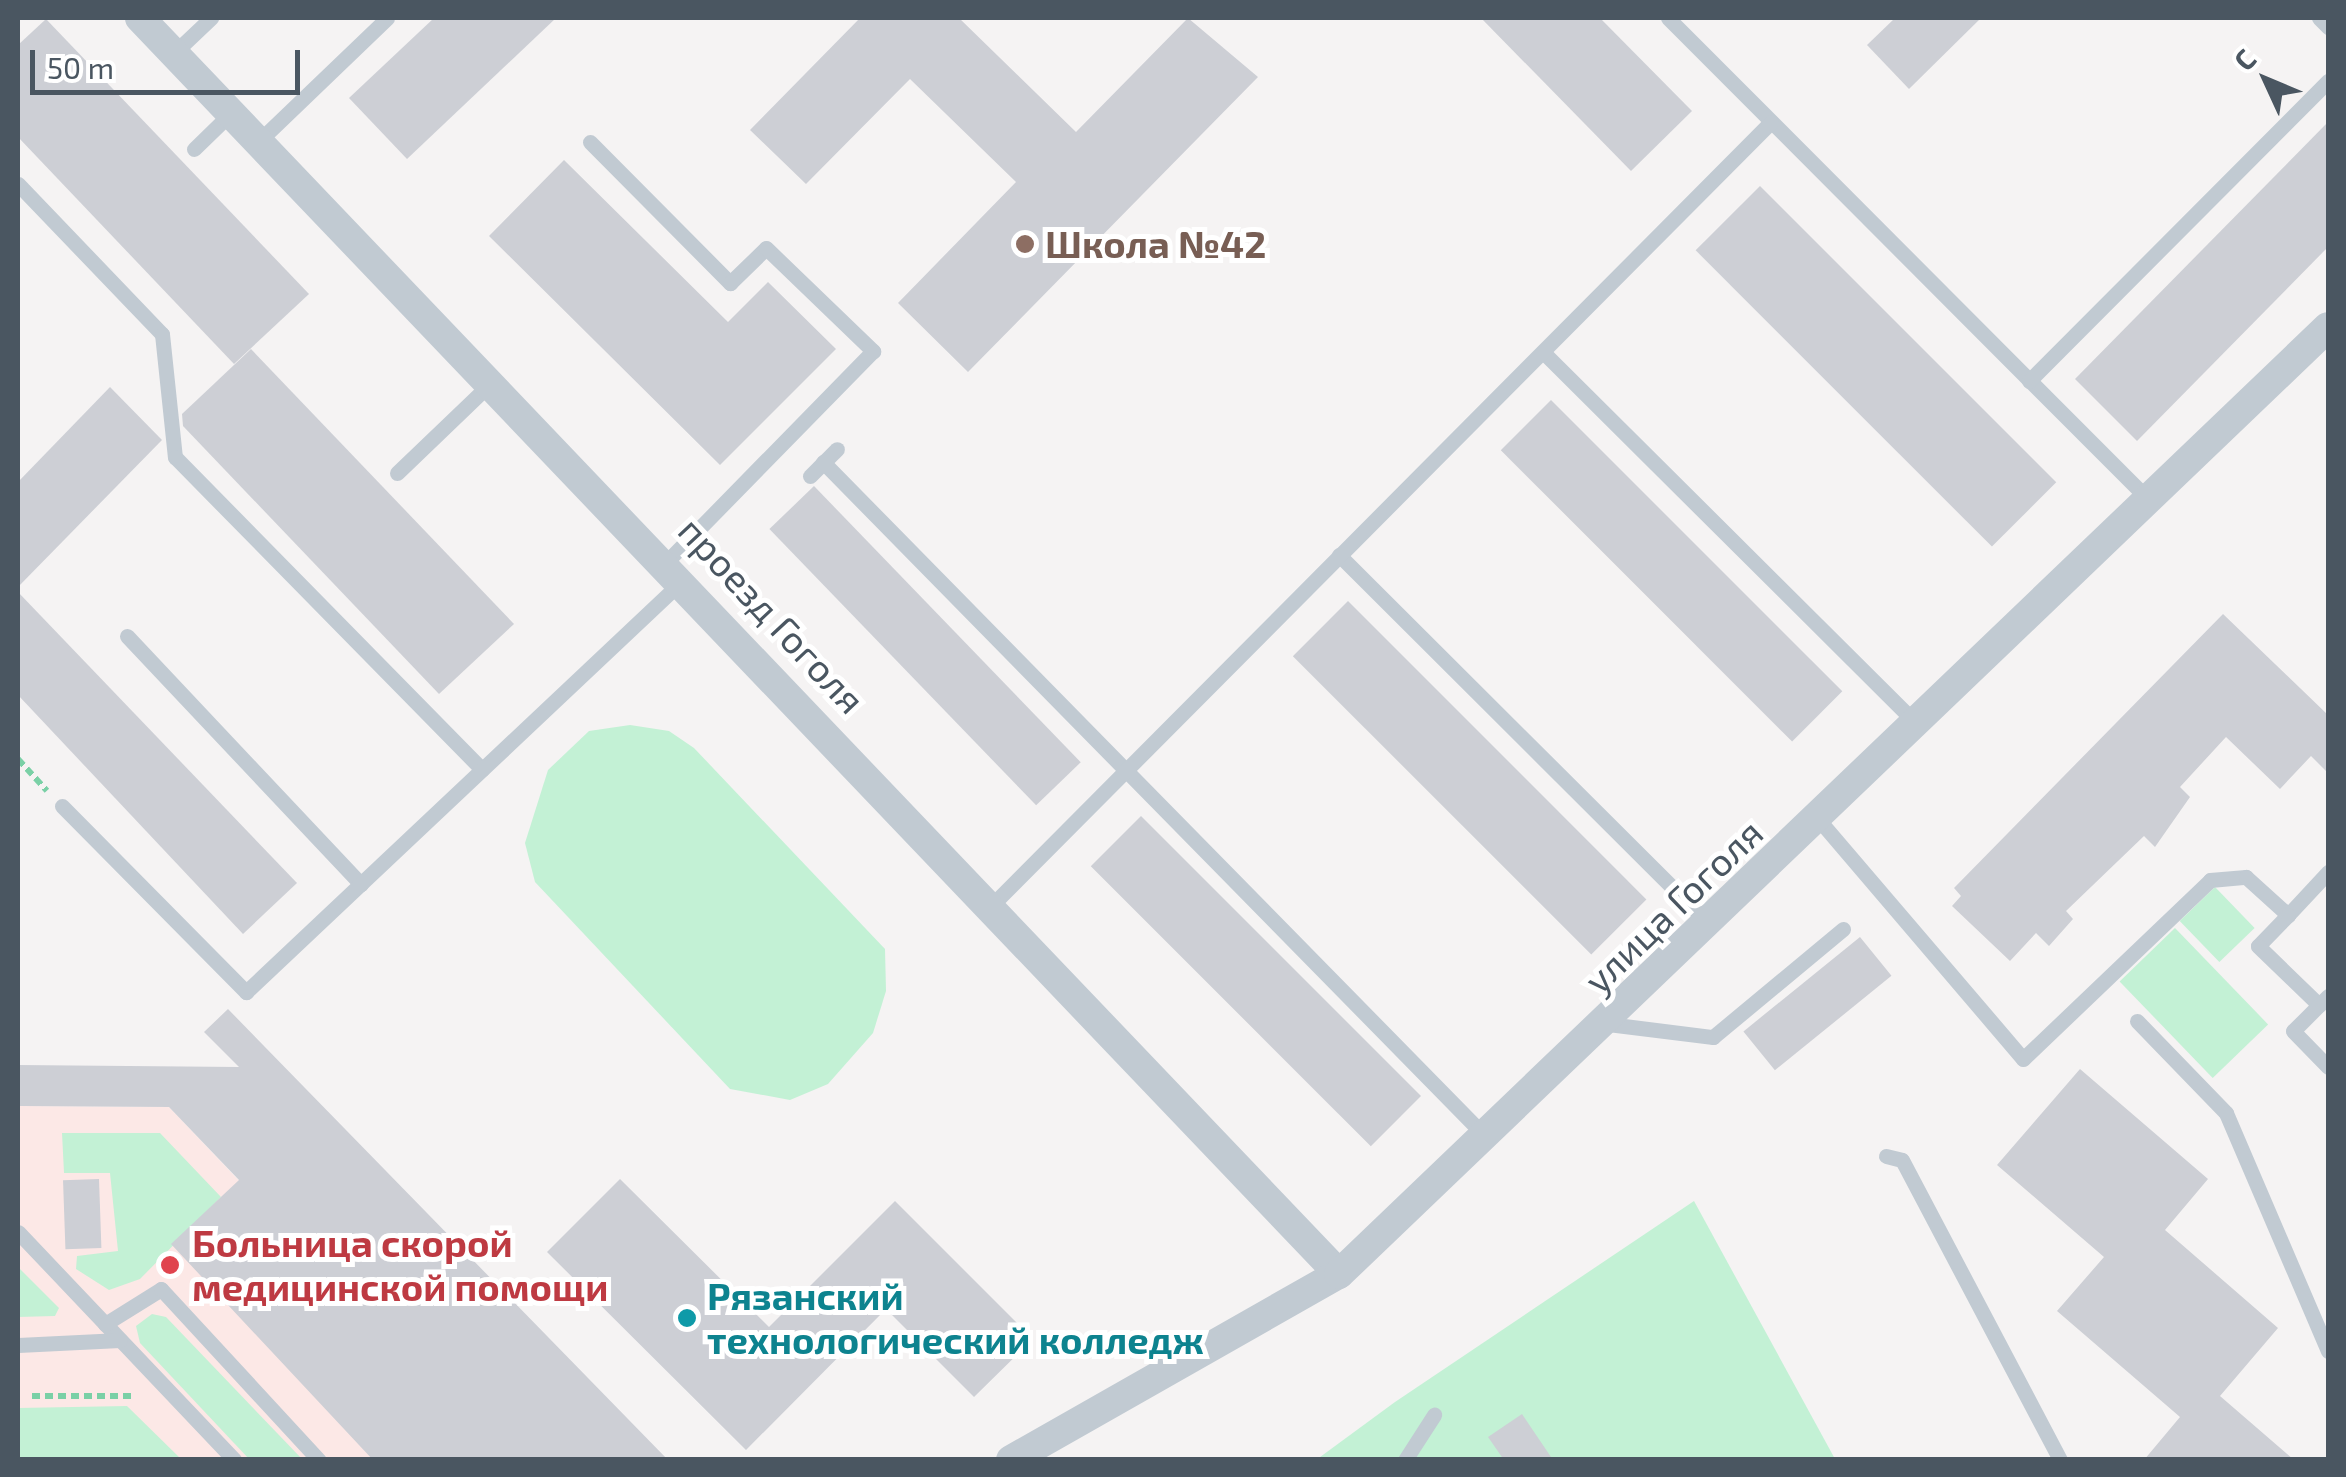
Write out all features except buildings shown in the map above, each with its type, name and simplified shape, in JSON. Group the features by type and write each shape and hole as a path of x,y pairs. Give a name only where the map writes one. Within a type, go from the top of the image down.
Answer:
{"street":[{"name":"проезд Гоголя","path":"140,18 675,570 1339,1274"},
{"name":"улица Гоголя","path":"1010,1460 1339,1274 1488,1139 1711,926 2328,327"}],"lane":[{"path":"175,52 211,18"},
{"path":"260,140 387,18"},
{"path":"1668,18 2150,501"},
{"path":"2319,18 2328,27"},
{"path":"2029,381 2328,82"},
{"path":"194,149 233,111"},
{"path":"991,906 1771,122"},
{"path":"62,806 246,992 482,769 675,570 873,351 766,248 730,282 590,142"},
{"path":"18,184 162,334 175,457 482,769"},
{"path":"1542,352 1918,725"},
{"path":"397,473 493,381"},
{"path":"810,476 837,449"},
{"path":"823,462 1488,1139"},
{"path":"1339,555 1711,926"},
{"path":"127,636 361,884"},
{"path":"1819,820 2023,1059 2210,880 2246,877 2288,915"},
{"path":"2328,872 2258,946 2324,1000 2292,1031 2328,1067"},
{"path":"1608,1024 1713,1037 1843,929"},
{"path":"2137,1021 2226,1112 2328,1352"},
{"path":"1886,1156 1902,1160 2060,1460"},
{"path":"18,1232 219,1452 234,1460"},
{"path":"105,1324 161,1289 318,1460"},
{"path":"18,1345 120,1340"},
{"path":"1405,1460 1434,1414"}],"path":[{"path":"18,758 62,806"},
{"path":"32,1396 130,1393 144,1406"}],"shaded area":[{"name":"Больница скорой медицинской помощи","path":"18,1106 169,1107 504,1459 18,1460"}],"green space":[{"path":"630,725 669,731 694,748 885,949 886,991 873,1033 828,1084 790,1100 730,1089 535,882 525,843 548,770 589,731"},
{"path":"2215,887 2255,928 2219,962 2180,921"},
{"path":"2175,928 2268,1024 2213,1078 2120,981"},
{"path":"62,1133 160,1133 221,1197 140,1279 109,1290 76,1269 77,1256 118,1251 110,1173 64,1173"},
{"path":"1694,1201 1835,1459 1316,1460 1395,1402"},
{"path":"18,1267 59,1308 55,1316 18,1317"},
{"path":"152,1314 166,1317 302,1459 249,1459 140,1343 136,1326"},
{"path":"127,1406 181,1459 18,1459 18,1408"}],"place":[{"name":"Школа №42","path":"1025,244"},
{"name":"Больница скорой медицинской помощи","path":"170,1265"},
{"name":"Рязанский технологический колледж","path":"687,1318"}]}
